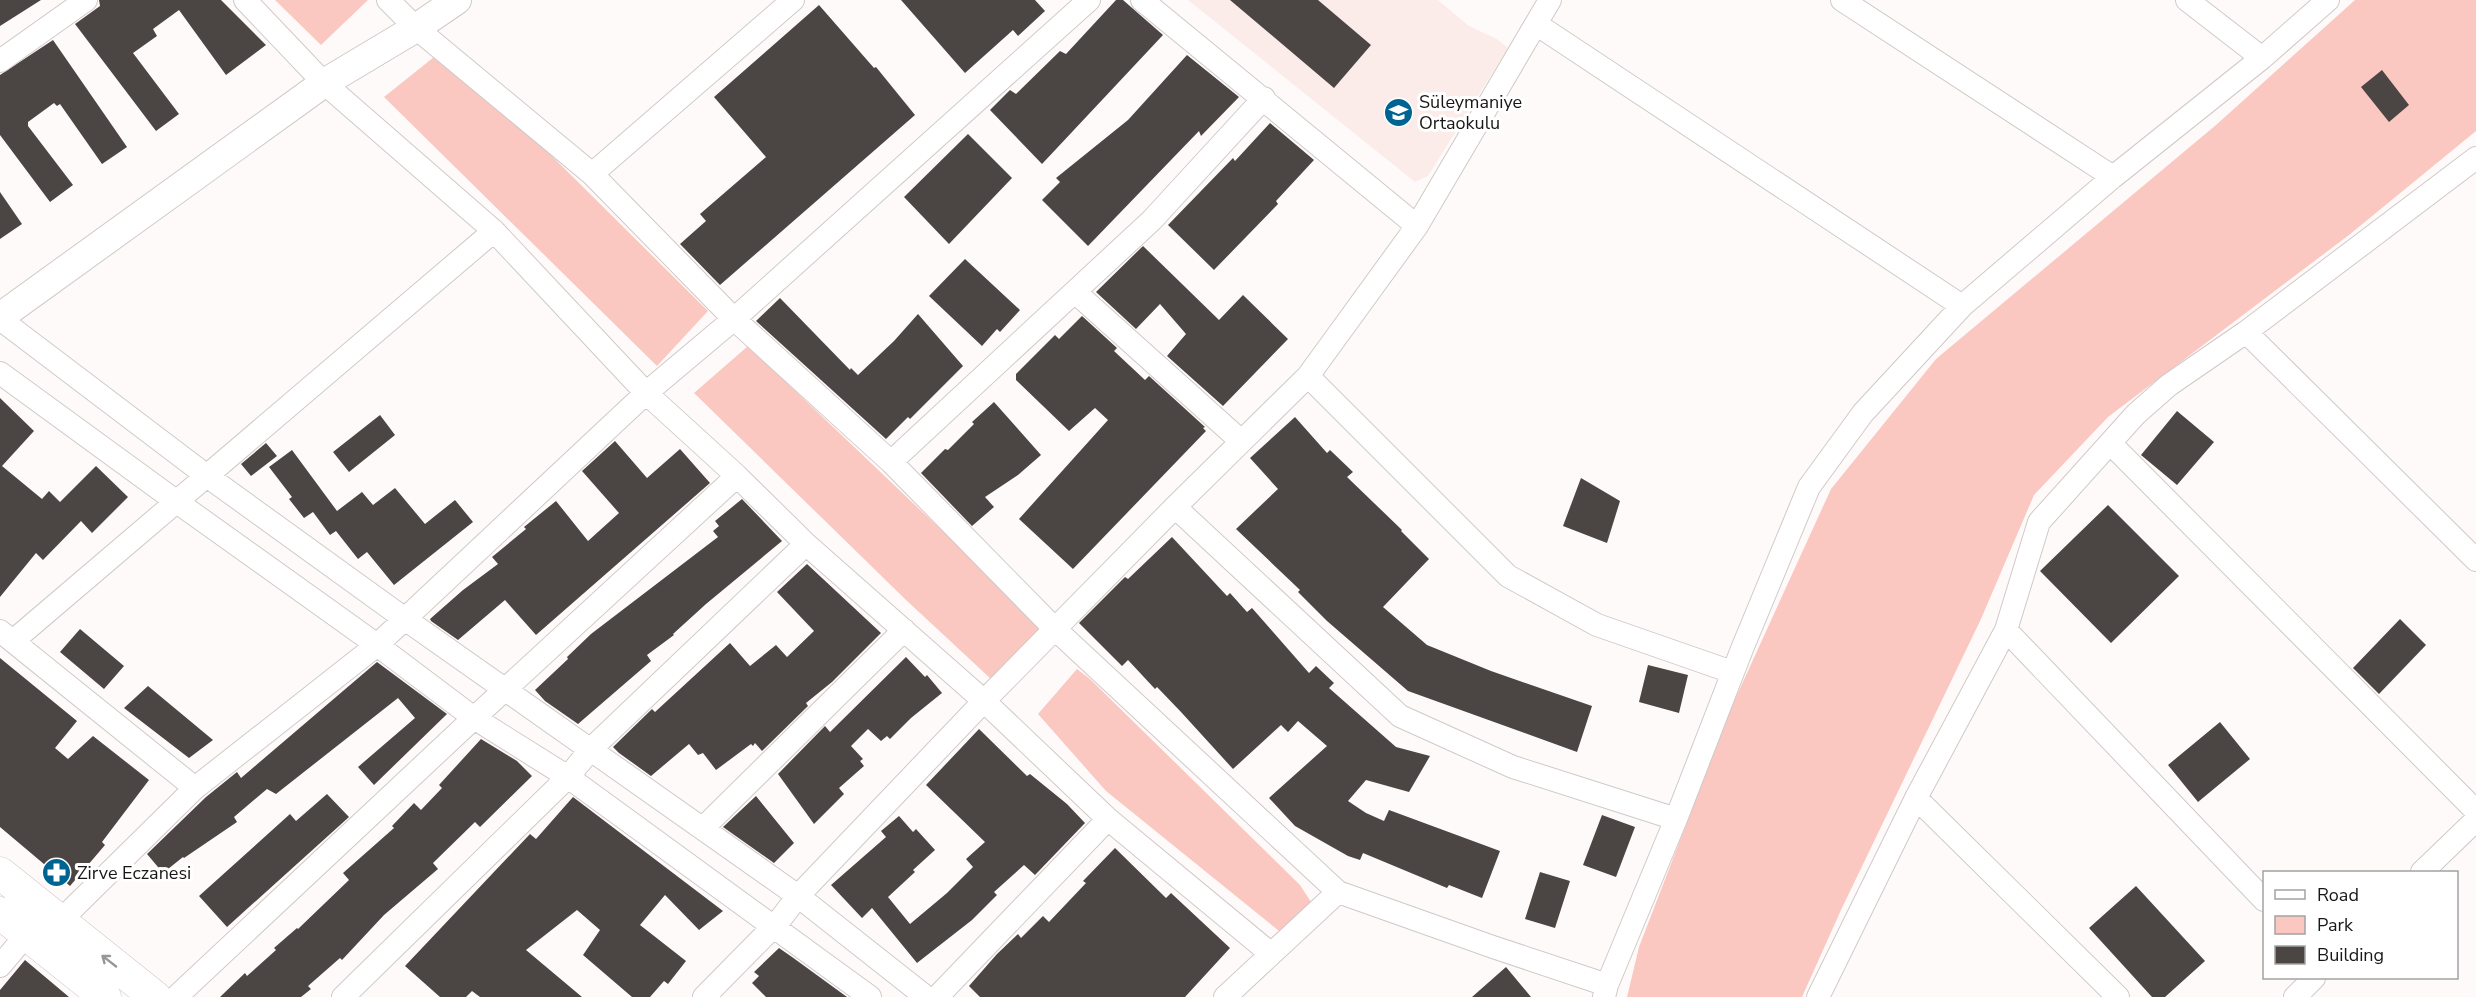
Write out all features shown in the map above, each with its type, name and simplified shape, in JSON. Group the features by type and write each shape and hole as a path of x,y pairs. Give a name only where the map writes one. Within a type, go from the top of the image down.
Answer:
{"main road":[{"path":"0,873 155,997"},
{"path":"0,913 105,997"}],"street":[{"path":"0,61 86,0"},
{"path":"245,0 324,83 494,231 646,393 737,476 806,544 984,701 1108,819 1270,953"},
{"path":"388,0 416,28 592,174 734,319 891,462 1055,629 1338,892 1493,947 1606,991 1676,819 1732,672 1809,487 1863,413 1962,306 2113,177 2262,58 2328,0"},
{"path":"457,0 416,28 324,83 0,318 207,476 405,619 798,896 926,997"},
{"path":"592,174 793,0"},
{"path":"59,922 195,789 377,645 646,393 734,319 1089,0"},
{"path":"1142,0 1417,226"},
{"path":"704,997 772,928 798,896 984,701 1240,441 1308,376 1417,226 1551,0"},
{"path":"1842,0 2113,177"},
{"path":"2187,0 2262,58"},
{"path":"1536,24 1962,306"},
{"path":"891,462 1152,220 1264,98"},
{"path":"1818,997 1916,798 2006,630 2039,522 2136,414 2169,385 2246,332 2476,158"},
{"path":"195,789 7,636 177,502 494,231"},
{"path":"1075,292 1240,441"},
{"path":"2246,332 2476,560"},
{"path":"0,373 377,645 474,718 568,777 772,928 870,997"},
{"path":"1308,376 1508,576 1597,626 1732,672"},
{"path":"2110,443 2476,811"},
{"path":"176,997 737,476"},
{"path":"1175,507 1401,716 1513,767 1676,819"},
{"path":"343,997 568,777 591,748 806,544"},
{"path":"703,828 904,630"},
{"path":"2006,630 2263,898"},
{"path":"1916,798 2118,997"},
{"path":"937,997 1108,819"},
{"path":"2424,871 2476,820"},
{"path":"1225,997 1338,892"},
{"path":"0,966 27,934"},
{"path":"2295,997 2313,979"}],"shaded area":[{"name":"Süleymaniye Ortaokulu","path":"1188,0 1438,0 1469,26 1497,39 1508,48 1428,176 1415,182"}],"green space":[{"path":"275,0 368,0 321,45"},
{"path":"2355,0 2476,0 2476,131 2349,235 2108,417 2034,495 1981,619 1841,910 1802,997 1627,997 1639,947 1731,708 1831,489 1936,359 2216,125"},
{"path":"444,49 708,311 657,366 384,97"},
{"path":"748,346 1038,622 1043,632 991,679 905,599 694,393"},
{"path":"1077,669 1090,679 1300,885 1311,902 1284,935 1106,791 1038,714"}],"building":[{"path":"0,0 41,0 0,26"},
{"path":"99,0 221,0 266,45 226,75 179,10 153,29 157,36 133,53 179,114 156,131 75,24 100,6"},
{"path":"901,0 1035,0 1045,11 1018,36 1013,30 965,73"},
{"path":"1116,0 1123,0 1163,35 1042,164 990,110 1010,90 1016,94 1060,51 1066,54"},
{"path":"1230,0 1318,0 1371,45 1334,88"},
{"path":"819,5 874,68 876,67 915,115 720,285 680,244 706,221 700,214 766,157 714,97"},
{"path":"53,40 127,147 102,164 60,104 57,106 54,103 28,122 28,126 73,185 50,202 0,135 0,75"},
{"path":"1187,55 1239,97 1201,136 1199,131 1088,246 1042,200 1060,182 1056,178 1128,120"},
{"path":"2382,70 2409,105 2389,122 2361,87"},
{"path":"1270,123 1314,160 1276,201 1278,204 1214,270 1168,225 1233,158 1235,161"},
{"path":"968,134 1012,178 949,244 904,197"},
{"path":"0,192 22,224 0,239"},
{"path":"1143,246 1219,320 1243,295 1288,339 1223,406 1167,356 1186,334 1160,304 1136,329 1096,292"},
{"path":"965,259 1020,310 1000,332 997,329 982,346 929,296"},
{"path":"780,298 850,370 851,368 858,375 894,341 918,314 963,366 910,419 908,417 886,439 756,321"},
{"path":"1082,316 1117,348 1114,351 1145,380 1149,376 1205,427 1203,428 1206,431 1073,569 1019,519 1108,420 1095,408 1069,431 1016,380 1016,374 1055,335 1059,339"},
{"path":"0,398 34,431 2,466 42,499 49,491 60,502 96,466 128,497 92,533 81,521 43,560 36,553 0,597"},
{"path":"994,402 1041,455 1018,475 985,497 994,507 972,526 921,473 945,449 948,450 974,424 972,422"},
{"path":"2177,411 2214,442 2177,485 2141,455"},
{"path":"380,415 395,435 349,472 333,452"},
{"path":"1295,417 1327,453 1330,450 1353,472 1347,477 1429,559 1383,607 1427,645 1491,671 1592,706 1577,752 1408,691 1327,621 1298,592 1300,590 1236,529 1278,489 1250,458"},
{"path":"615,441 647,478 680,449 710,483 536,635 505,600 458,640 431,621 430,619 463,590 498,564 492,557 556,501 588,541 619,513 582,471"},
{"path":"266,443 277,456 251,476 241,464"},
{"path":"292,450 337,511 362,492 373,505 395,488 425,524 455,500 473,522 394,585 367,552 358,559 336,531 330,535 313,512 304,518 289,499 292,497 269,467"},
{"path":"1581,478 1620,501 1607,543 1563,526"},
{"path":"742,499 782,541 706,604 674,635 647,655 651,661 578,724 545,701 535,690 568,659 567,657 591,634 718,537 713,531 719,526 715,521"},
{"path":"2108,505 2179,576 2111,643 2040,571"},
{"path":"1172,537 1227,596 1230,593 1247,612 1252,608 1309,673 1316,666 1334,683 1329,688 1396,747 1430,756 1409,792 1366,780 1348,801 1384,821 1389,810 1500,851 1482,898 1449,885 1447,888 1363,853 1360,860 1348,856 1295,826 1269,798 1327,746 1298,721 1288,732 1281,725 1233,769 1157,687 1155,689 1128,660 1122,666 1079,623 1125,577 1128,579"},
{"path":"807,564 881,633 832,682 806,703 808,706 762,751 755,743 753,746 751,744 716,770 703,753 698,755 689,744 651,776 613,747 652,709 655,712 730,643 750,666 776,645 787,657 814,631 777,592"},
{"path":"2400,619 2426,645 2379,694 2353,668"},
{"path":"80,629 124,666 104,689 60,652"},
{"path":"906,657 925,677 927,675 942,693 911,718 890,739 887,736 881,741 868,729 851,746 863,759 860,761 864,766 839,788 844,794 814,824 778,774 825,726 830,732"},
{"path":"0,658 77,721 55,748 68,759 93,736 149,780 102,842 105,845 70,886 0,827"},
{"path":"377,662 447,714 374,785 358,767 415,718 398,698 276,794 267,789 234,817 237,822 183,857 163,873 147,854 206,797 237,772 241,778"},
{"path":"1648,665 1688,675 1679,713 1639,702"},
{"path":"148,686 213,740 189,758 124,708"},
{"path":"2220,722 2250,759 2198,802 2168,765"},
{"path":"979,729 1027,776 1030,774 1067,804 1085,823 1035,875 1024,865 994,892 997,895 972,920 917,963 872,908 862,918 831,885 886,837 881,831 899,816 913,832 916,829 935,850 888,897 910,924 947,893 973,867 966,859 985,842 926,785"},
{"path":"481,739 517,761 532,776 480,827 475,822 433,863 438,869 384,915 342,960 340,958 308,986 311,989 301,997 220,997 245,973 247,976 276,950 274,948 298,929 349,880 343,873 394,828 392,826 414,803 421,810 442,788 439,785"},
{"path":"327,794 349,817 227,927 199,896 290,814 296,821"},
{"path":"756,796 794,843 774,863 723,827"},
{"path":"573,797 723,911 699,930 665,895 640,925 686,961 668,984 664,981 650,997 632,997 583,955 600,930 577,910 526,950 582,997 480,997 472,991 466,997 440,997 405,966 530,834 536,839"},
{"path":"1602,815 1635,827 1616,877 1583,865"},
{"path":"1115,848 1166,898 1171,893 1230,948 1185,997 980,997 969,986 997,954 1018,934 1021,938 1043,916 1049,922 1086,883 1083,881"},
{"path":"1540,872 1570,881 1555,928 1525,919"},
{"path":"2136,886 2205,961 2165,997 2152,997 2089,928"},
{"path":"779,948 847,997 766,997 752,983 759,976 754,972"},
{"path":"25,960 69,997 0,997 0,990"},
{"path":"1506,967 1531,997 1472,997"}],"place":[{"name":"Süleymaniye Ortaokulu","path":"1398,112"},
{"name":"Zirve Eczanesi","path":"56,873"}]}
